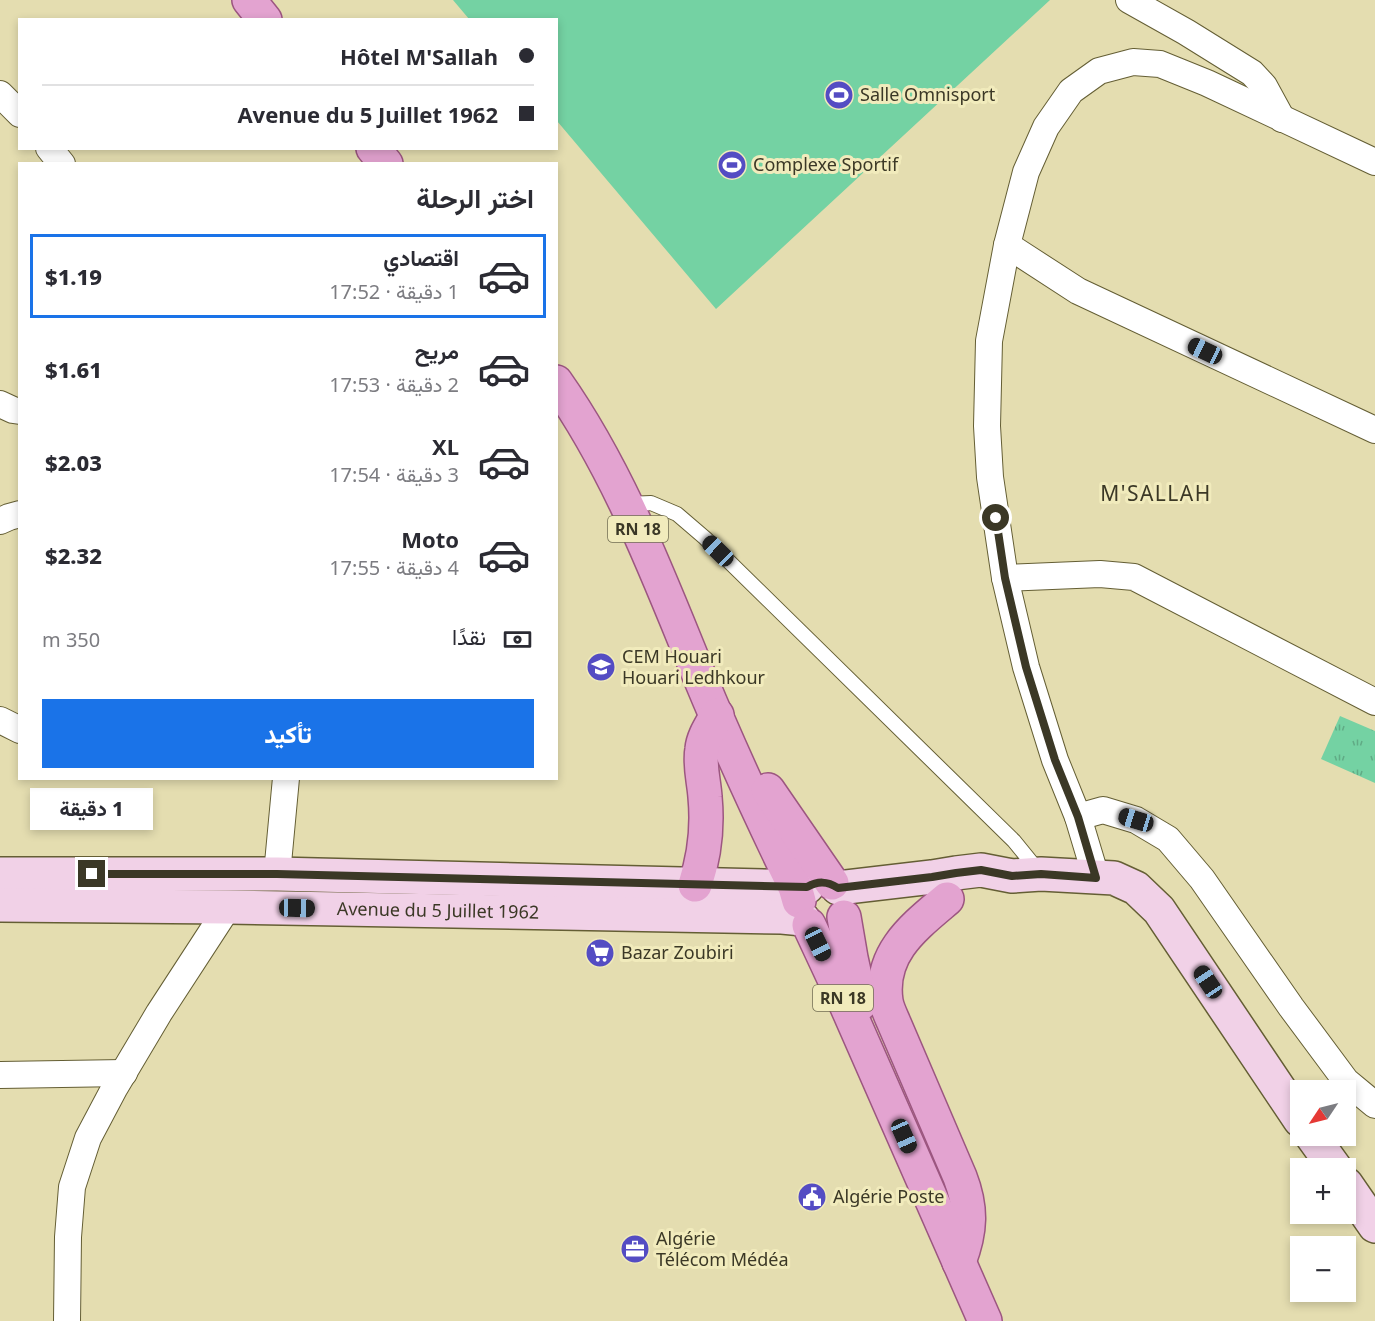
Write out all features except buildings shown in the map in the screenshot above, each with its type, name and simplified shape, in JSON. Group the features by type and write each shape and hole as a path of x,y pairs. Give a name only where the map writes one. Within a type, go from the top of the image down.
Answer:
{"main road":[{"path":"249,0 263,18"},
{"path":"375,150 384,162"},
{"name":"RN 18","path":"558,385 578,412 626,504 717,715 819,902"},
{"name":"RN 18","path":"703,683 771,796 819,902 876,1072 985,1321"},
{"path":"695,885 702,864 706,828 702,749 704,740 717,715"},
{"path":"819,902 932,877 981,870 1027,875 1114,878 1136,888 1159,910 1290,1105"},
{"name":"Avenue du 5 Juillet 1962","path":"0,874 277,874 695,885 819,902"},
{"path":"819,902 946,899 990,890 1027,875"},
{"path":"946,899 898,945 889,963 885,983 886,1004 966,1193 969,1229 966,1246 959,1262"},
{"name":"Avenue du 5 Juillet 1962","path":"0,905 771,917 819,902"},
{"path":"1356,1198 1375,1226"}],"street":[{"path":"1128,0 1186,32 1252,73 1264,86 1282,118"},
{"path":"1096,878 1078,817 1055,760 1026,667 1005,578 990,477 987,426 989,341 1007,245 1026,172 1046,126 1071,91 1099,71 1133,62 1160,64 1207,83 1375,162"},
{"path":"0,94 18,112"},
{"path":"51,150 60,162"},
{"path":"1007,245 1078,291 1375,430"},
{"path":"0,404 18,411"},
{"path":"0,521 18,515"},
{"path":"1005,578 1100,574 1134,577 1375,702"},
{"path":"0,720 18,729"},
{"path":"277,874 286,780"},
{"path":"1078,817 1103,810 1136,820 1168,839 1202,879 1346,1081 1375,1105"},
{"path":"67,1321 68,1237 72,1187 88,1138 159,1013 228,907"},
{"path":"0,1075 124,1073"}],"lane":[{"path":"626,504 651,503 677,514 705,538 1014,841 1027,875"}],"green space":[{"name":"Complexe Sportif","path":"453,0 1050,0 716,309 558,122 558,18 468,18"},
{"path":"1340,716 1375,731 1375,783 1321,759"}],"place":[{"name":"Salle Omnisport","path":"839,95"},
{"name":"Complexe Sportif","path":"732,165"},
{"name":"CEM Houari Houari Ledhkour","path":"601,667"},
{"name":"Bazar Zoubiri","path":"600,953"},
{"name":"Algérie Poste","path":"812,1197"},
{"name":"Algérie Télécom Médéa","path":"635,1249"}],"district":[{"name":"M'SALLAH","path":"1156,494"}],"route":[{"path":"92,874 277,874 807,887 823,882 831,883 838,888 981,870 1012,876 1041,874 1096,878 1078,817 1055,760 1026,667 1005,578 996,518"}]}
